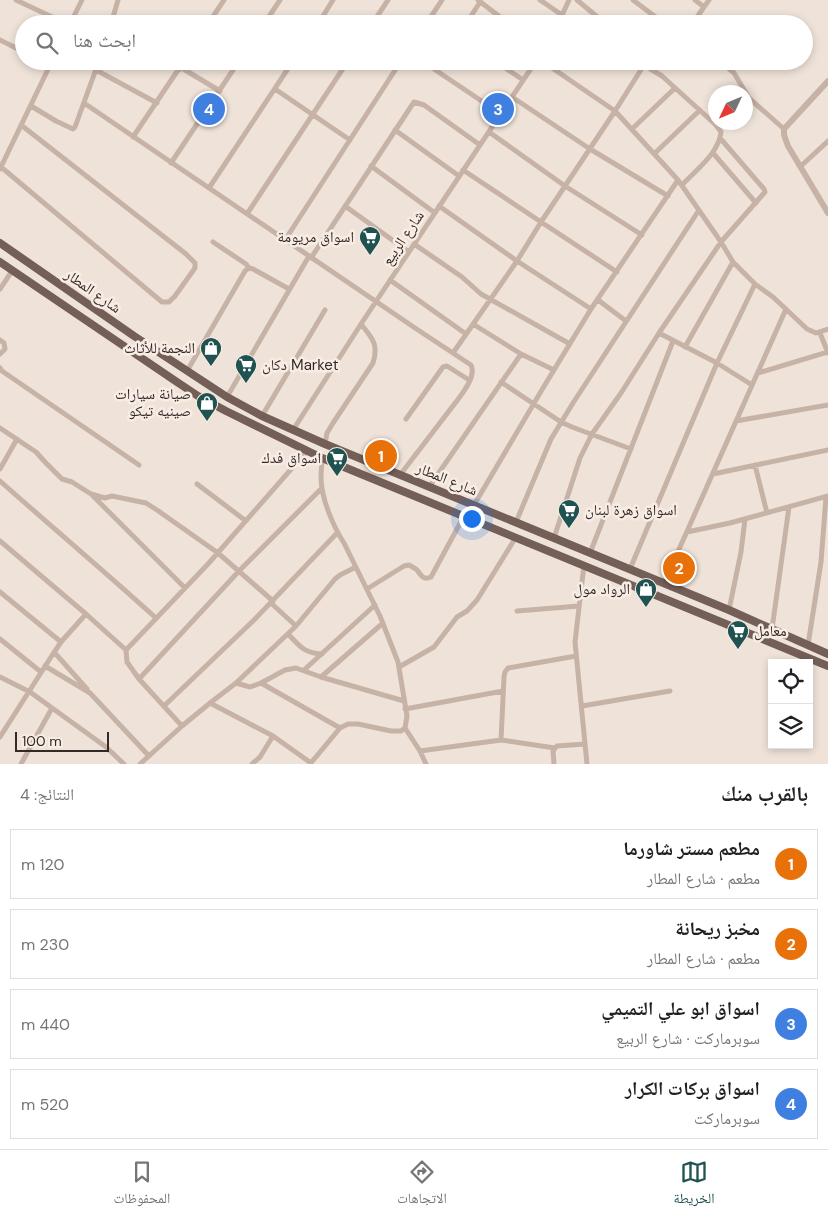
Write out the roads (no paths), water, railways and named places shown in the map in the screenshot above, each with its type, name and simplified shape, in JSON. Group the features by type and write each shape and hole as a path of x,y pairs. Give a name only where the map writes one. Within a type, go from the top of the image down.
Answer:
{"main road":[{"name":"شارع المطار","path":"0,243 187,371 227,397 262,416 426,486 729,610 828,654"},
{"name":"شارع المطار","path":"0,262 205,400 307,451 827,667"},
{"path":"114,340 121,336 122,328"},
{"path":"136,354 138,346 144,342"},
{"path":"416,496 426,486"},
{"path":"438,505 436,501 437,496 442,492"},
{"path":"662,597 668,594 669,589 666,584"},
{"path":"687,608 686,599 692,595"}],"street":[{"path":"16,0 49,15"},
{"path":"74,15 82,0"},
{"path":"114,15 118,0"},
{"path":"214,15 224,0"},
{"path":"270,15 280,0"},
{"path":"324,15 333,0"},
{"path":"378,15 388,0"},
{"path":"432,15 442,0"},
{"path":"540,0 562,15 569,0"},
{"path":"577,0 595,15"},
{"path":"634,0 653,15"},
{"path":"695,0 704,7"},
{"path":"698,15 709,0"},
{"path":"471,15 479,1 497,15"},
{"path":"0,40 15,48"},
{"path":"21,125 195,263 195,268 169,302 162,302 0,168 48,70"},
{"path":"30,106 73,129 96,70 157,103"},
{"path":"133,137 179,70"},
{"path":"182,70 220,91"},
{"path":"172,163 233,70"},
{"path":"209,188 287,70"},
{"path":"247,214 342,70"},
{"path":"285,240 395,70"},
{"path":"434,70 501,114"},
{"path":"508,70 523,80"},
{"name":"شارع الربيع","path":"293,430 376,301 530,70"},
{"path":"555,70 615,111 632,129 680,183 733,262 755,284 773,297 807,330 816,334 828,330"},
{"path":"453,354 615,111 639,70"},
{"path":"474,505 591,309 668,196 713,153 718,145 721,132 716,125 653,70"},
{"path":"730,70 750,98 784,129"},
{"path":"828,81 784,129 788,146 828,213"},
{"path":"632,129 675,88"},
{"path":"274,90 350,140"},
{"path":"512,97 590,149 668,196"},
{"path":"227,397 289,289 414,102 418,102 480,145"},
{"path":"84,103 471,365 473,368 469,380 459,398 400,475"},
{"path":"654,154 700,110"},
{"path":"395,130 459,176"},
{"path":"489,132 565,186 642,235"},
{"path":"554,538 580,458 592,434 720,242 764,192 764,188 720,138"},
{"path":"801,166 828,141"},
{"path":"713,153 756,203"},
{"path":"371,166 434,214"},
{"path":"463,170 617,272"},
{"path":"346,206 409,252"},
{"path":"439,206 516,261 591,309"},
{"path":"516,522 551,439 699,210"},
{"path":"213,242 249,268 289,289"},
{"path":"414,244 462,277 481,294 570,344"},
{"path":"685,346 733,262"},
{"path":"187,371 245,271 249,268"},
{"path":"0,289 12,271"},
{"path":"390,280 466,334"},
{"path":"630,569 717,363 755,284"},
{"path":"598,300 626,321"},
{"path":"262,416 324,310"},
{"path":"666,584 687,532 786,310"},
{"path":"325,444 327,432 373,363 376,354 376,344 361,324"},
{"path":"473,324 521,354 554,370"},
{"path":"659,333 717,363 752,385"},
{"path":"758,372 828,353 820,333"},
{"path":"0,340 4,343 5,349 0,354"},
{"path":"590,553 673,340"},
{"path":"426,486 521,354"},
{"path":"406,419 443,366 447,366 469,380"},
{"path":"0,368 139,465"},
{"path":"501,382 561,422 631,449"},
{"path":"736,421 828,405"},
{"path":"0,428 36,452 62,479 72,482 91,494 185,588"},
{"path":"0,469 18,439"},
{"path":"713,474 828,450"},
{"path":"182,726 126,662 126,650 218,552 307,451"},
{"path":"322,458 321,479 324,500 338,533 383,623 398,662 406,716 404,728 420,751 426,764"},
{"path":"755,465 767,513"},
{"path":"0,481 156,618"},
{"path":"198,484 246,521"},
{"path":"139,679 239,572 322,488"},
{"path":"91,494 105,498 112,496 146,503 218,552 296,626"},
{"path":"687,532 827,497 821,562 808,645"},
{"path":"772,629 789,507"},
{"path":"367,589 404,566 409,565 415,568 422,577 431,577 464,516"},
{"path":"729,610 741,552 745,519"},
{"path":"164,706 272,602 338,533"},
{"path":"399,667 434,647 457,618 477,600 516,537"},
{"path":"0,541 126,650"},
{"path":"584,565 575,642 587,764"},
{"path":"140,764 182,726 236,683 288,634 335,579 356,567"},
{"path":"0,592 61,642"},
{"path":"304,670 375,605"},
{"path":"517,611 580,606"},
{"path":"0,737 3,727 30,692 54,652 86,614"},
{"path":"321,676 383,623"},
{"path":"288,634 310,653 322,654"},
{"path":"0,639 41,672"},
{"path":"54,652 149,756"},
{"path":"501,740 504,677 508,668 576,656"},
{"path":"45,666 90,693"},
{"path":"236,683 250,688 291,668 296,668 404,702"},
{"path":"0,676 30,692 106,747 124,764"},
{"path":"261,683 340,728"},
{"path":"405,709 503,691"},
{"path":"582,706 670,691"},
{"path":"210,703 273,736 311,763 340,728 348,724 358,724 391,731 401,731 404,728"},
{"path":"21,764 52,708"},
{"path":"253,764 273,736"},
{"path":"420,751 501,740 554,748 557,746 585,744"},
{"path":"554,748 554,764"}],"place":[{"name":"اسواق بركات الكرار","path":"209,109"},
{"name":"اسواق ابو علي التميمي","path":"498,109"},
{"name":"اسواق مريومة","path":"370,256"},
{"name":"النجمة للأثاث","path":"211,367"},
{"name":"دكان Market","path":"246,384"},
{"name":"صيانة سيارات صينيه تيكو","path":"207,422"},
{"name":"مطعم مستر شاورما","path":"381,456"},
{"name":"اسواق فدك","path":"337,477"},
{"name":"اسواق زهرة لبنان","path":"569,529"},
{"name":"مخبز ريحانة","path":"679,568"},
{"name":"الرواد مول","path":"646,608"},
{"name":"معامل","path":"738,650"}]}
